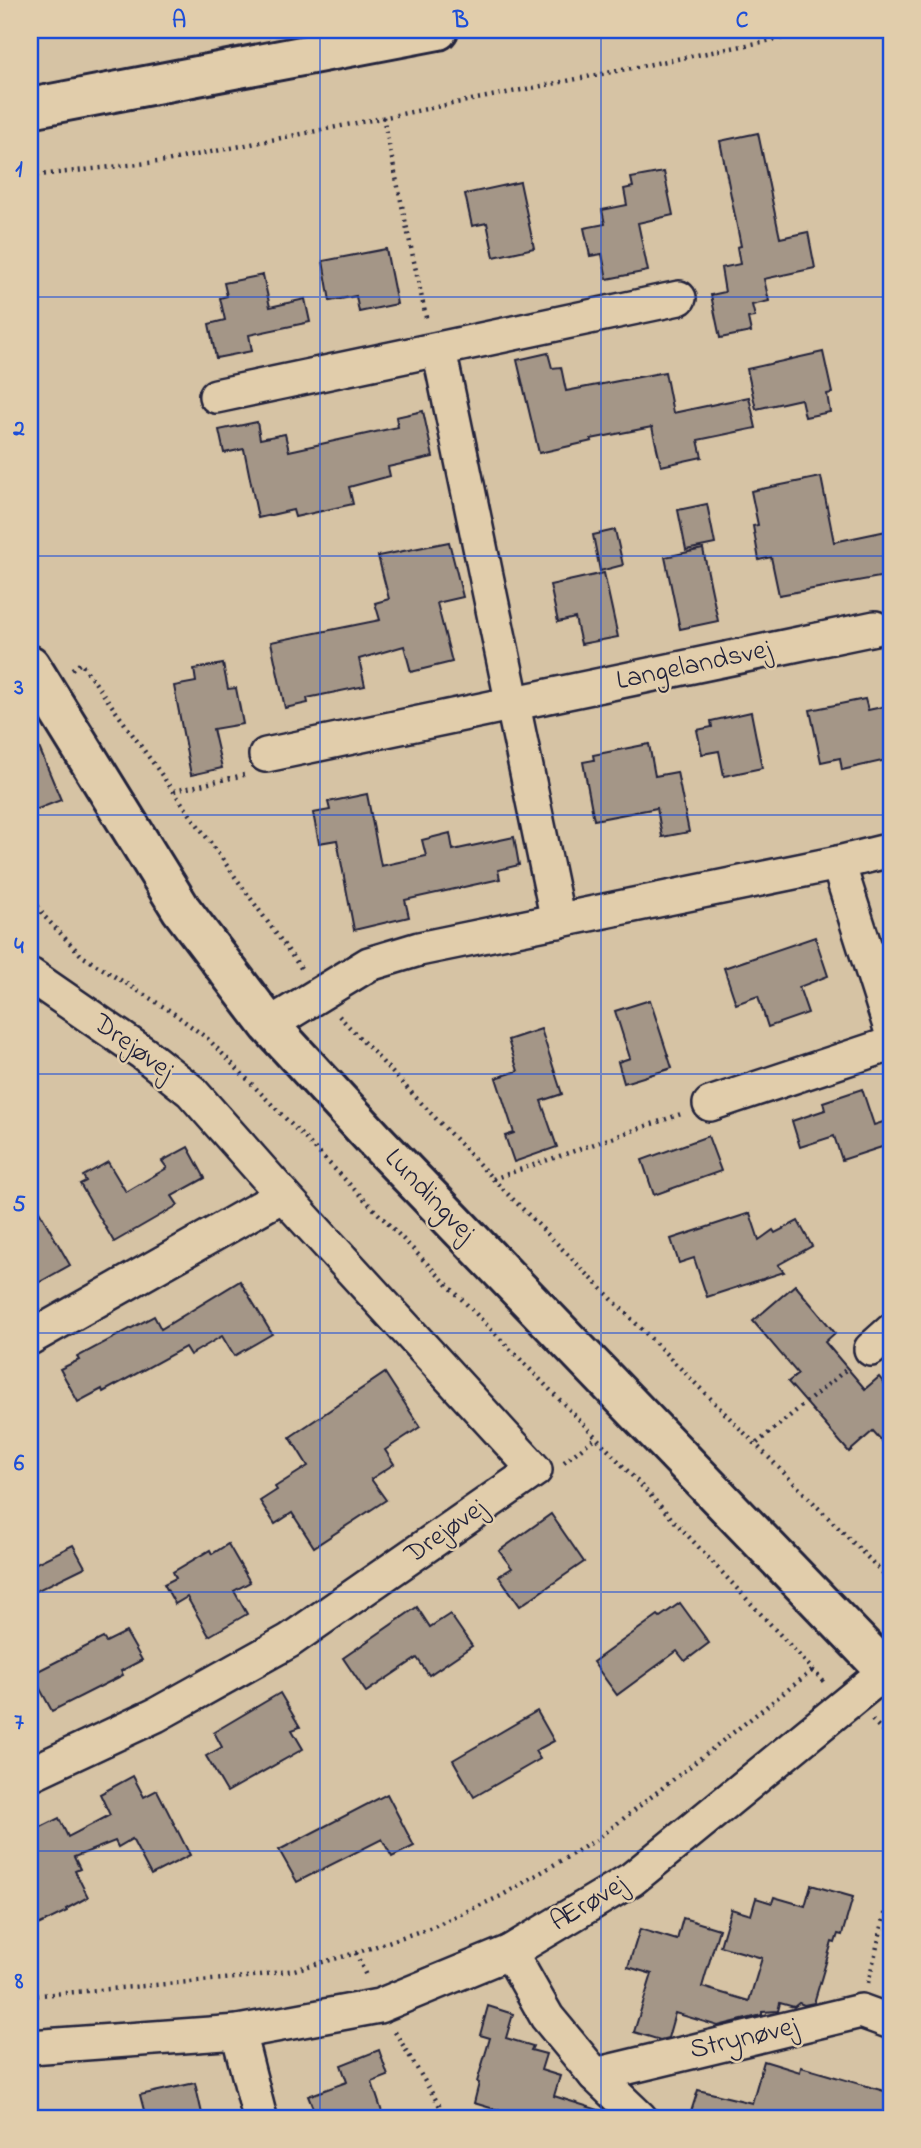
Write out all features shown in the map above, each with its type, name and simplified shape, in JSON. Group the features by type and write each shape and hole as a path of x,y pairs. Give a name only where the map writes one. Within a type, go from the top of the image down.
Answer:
{"street":[{"path":"30,108 438,30"},
{"path":"216,396 679,298"},
{"path":"439,349 558,921"},
{"name":"Langelandsvej","path":"266,755 875,628"},
{"name":"Lundingvej","path":"37,676 181,909 269,1025 374,1139 889,1674"},
{"path":"269,1025 369,964 407,953 891,850"},
{"path":"838,863 891,1029"},
{"name":"Drejøvej","path":"30,975 143,1052 191,1091 535,1470 289,1641 156,1715 30,1774"},
{"path":"710,1104 891,1044"},
{"path":"30,1338 283,1195"},
{"name":"Ærøvej","path":"30,2048 238,2032 379,2006 510,1952 632,1879 844,1705 889,1674"},
{"path":"510,1952 547,2017 595,2075 640,2118"},
{"name":"Strynøvej","path":"595,2075 876,2017"},
{"path":"238,2032 260,2118"}],"path":[{"path":"30,176 166,161 822,30"},
{"path":"383,117 427,325 439,349"},
{"path":"37,676 81,663 318,993 493,1179 891,1581"},
{"path":"174,791 259,771 266,755"},
{"path":"30,894 44,916 82,956 172,1012 208,1039 596,1437 844,1705 871,1718 891,1739"},
{"path":"493,1179 710,1104"},
{"path":"757,1443 881,1340"},
{"path":"535,1470 562,1463 596,1437"},
{"path":"30,1996 246,1977 294,1970 356,1953 432,1927 501,1896 596,1840 813,1670"},
{"path":"876,2017 891,1890"},
{"path":"356,1953 379,2006 447,2118"}],"building":[{"path":"758,133 780,238 808,232 815,268 764,279 769,301 752,305 755,317 748,318 751,332 720,338 711,295 725,292 721,268 740,264 737,247 741,246 720,141"},
{"path":"664,172 673,215 638,223 648,271 607,279 602,254 590,256 584,228 605,224 602,210 627,205 624,189 633,187 631,178"},
{"path":"520,182 534,248 494,257 487,223 472,226 465,194"},
{"path":"386,249 397,304 359,312 356,296 330,301 323,261"},
{"path":"263,275 270,307 305,299 310,322 249,335 252,351 216,358 209,324 225,320 220,298 227,296 224,283"},
{"path":"823,352 832,393 827,394 830,412 805,417 801,399 756,409 747,369"},
{"path":"548,353 552,368 561,367 566,391 665,372 673,413 749,397 756,428 698,440 702,457 661,466 652,427 539,453 517,360"},
{"path":"423,411 433,457 388,467 390,476 349,487 353,504 295,517 293,510 258,518 244,449 224,453 219,430 257,422 260,439 285,434 289,451 398,427 396,417"},
{"path":"821,477 834,542 891,530 891,575 779,595 771,557 759,560 753,526 758,525 751,491"},
{"path":"707,504 715,544 686,550 678,510"},
{"path":"615,530 623,565 600,571 593,535"},
{"path":"449,542 463,597 437,603 452,662 411,672 404,646 359,659 365,686 307,698 308,703 285,708 271,642 380,620 375,603 389,599 378,556"},
{"path":"703,549 718,621 680,629 665,557"},
{"path":"604,573 618,637 581,644 575,618 558,622 550,585"},
{"path":"223,664 228,689 236,688 243,724 213,729 222,768 191,775 174,686 196,682 194,669"},
{"path":"865,699 868,710 891,705 891,759 842,770 840,758 821,762 810,710"},
{"path":"751,712 762,768 724,776 719,751 702,754 697,730 712,727 711,721"},
{"path":"30,726 61,800 30,812"},
{"path":"649,744 655,776 677,772 689,832 662,837 657,808 594,820 583,762 594,760 593,755"},
{"path":"367,794 381,866 426,856 422,840 450,833 453,850 514,837 519,865 498,870 500,879 405,900 409,917 354,930 337,840 319,843 313,813 330,810 328,802"},
{"path":"815,937 828,976 799,987 808,1013 768,1027 758,996 736,1004 724,968"},
{"path":"650,1000 672,1068 624,1083 618,1062 630,1058 615,1011"},
{"path":"541,1029 562,1094 541,1101 557,1147 514,1162 505,1136 514,1133 496,1078 518,1071 508,1040"},
{"path":"862,1089 874,1125 886,1121 891,1144 842,1160 834,1136 800,1147 792,1121 825,1110 823,1102"},
{"path":"708,1136 721,1171 654,1195 642,1160"},
{"path":"188,1147 205,1178 172,1196 178,1205 114,1242 80,1184 86,1181 83,1176 108,1162 126,1192 167,1168 162,1161"},
{"path":"30,1195 70,1265 38,1283 30,1268"},
{"path":"750,1213 759,1240 773,1230 775,1233 798,1221 812,1246 778,1265 784,1272 707,1297 694,1258 679,1263 671,1239"},
{"path":"240,1281 272,1334 234,1356 222,1336 190,1355 185,1347 103,1392 102,1389 78,1402 60,1369 79,1360 77,1357 154,1316 161,1329"},
{"path":"795,1285 835,1333 825,1342 865,1389 879,1377 891,1392 891,1451 873,1431 849,1452 788,1382 798,1374 753,1321"},
{"path":"385,1373 420,1427 385,1450 394,1464 371,1479 386,1500 314,1547 292,1513 275,1524 260,1501 277,1490 275,1487 308,1466 290,1437"},
{"path":"551,1514 584,1562 520,1606 499,1576 512,1568 499,1551"},
{"path":"228,1544 250,1582 234,1591 247,1614 209,1636 187,1597 175,1604 164,1584 176,1578 173,1572 210,1550 212,1554"},
{"path":"73,1545 85,1567 30,1594 30,1566"},
{"path":"680,1603 709,1643 685,1661 677,1651 617,1695 593,1662 658,1615 660,1617"},
{"path":"417,1607 430,1627 450,1614 472,1646 429,1675 417,1658 366,1692 343,1658"},
{"path":"126,1632 142,1660 121,1671 123,1675 52,1711 32,1674 103,1638 106,1642"},
{"path":"280,1693 300,1727 292,1730 303,1749 227,1792 206,1756 222,1747 214,1732"},
{"path":"537,1711 554,1741 535,1751 540,1759 474,1797 453,1760"},
{"path":"133,1776 144,1797 157,1790 190,1855 151,1875 132,1839 118,1847 115,1841 74,1857 80,1869 75,1871 88,1897 66,1909 67,1911 30,1929 30,1857 40,1851 31,1832 59,1818 68,1837 110,1815 100,1794"},
{"path":"387,1794 414,1846 392,1857 382,1839 297,1882 279,1850"},
{"path":"811,1885 853,1897 842,1935 838,1934 835,1943 832,1942 814,2003 799,2003 794,2007 780,2003 778,2011 762,2012 762,2015 718,2026 675,2013 668,2038 660,2040 634,2032 652,1974 628,1967 640,1929 677,1940 683,1918 719,1929 702,1987 749,2001 762,1958 720,1946 731,1909 751,1915 756,1898 772,1903 774,1897 805,1906"},
{"path":"488,2006 513,2014 506,2038 533,2046 531,2050 546,2054 541,2070 560,2076 554,2096 605,2112 607,2118 510,2118 511,2114 474,2103 479,2083 477,2082 490,2038 480,2035"},
{"path":"379,2050 388,2076 372,2082 384,2118 317,2118 308,2096 347,2082 341,2065"},
{"path":"764,2061 800,2072 801,2067 891,2093 891,2118 689,2118 698,2090 752,2103"},
{"path":"195,2083 203,2118 146,2118 140,2095"}]}
